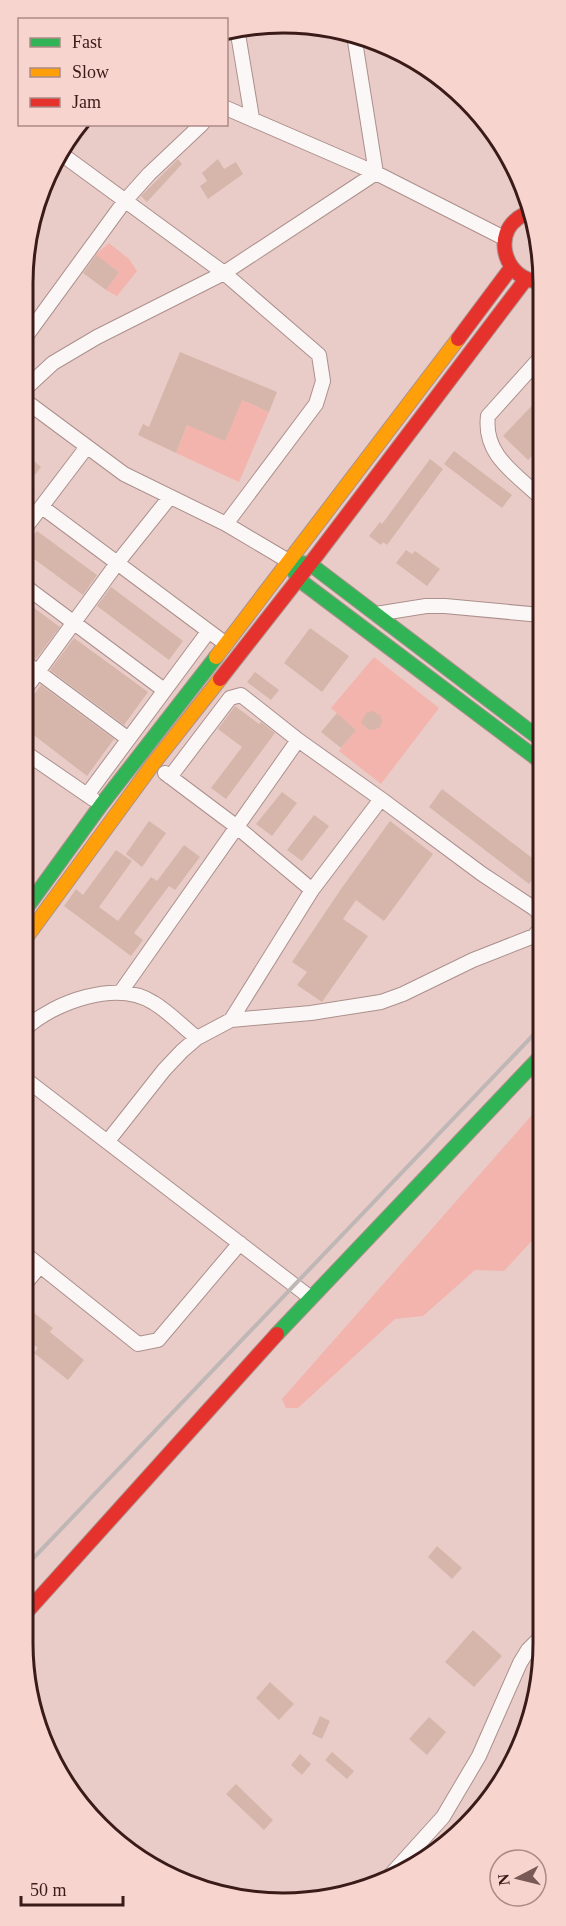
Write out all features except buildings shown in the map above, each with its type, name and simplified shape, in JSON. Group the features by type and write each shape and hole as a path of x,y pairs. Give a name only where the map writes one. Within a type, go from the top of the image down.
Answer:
{"main road":[{"path":"523,216 515,220 508,228 504,238 504,249 511,268 526,279 533,280"},
{"path":"33,897 511,268"},
{"path":"33,928 153,764 310,564 526,279"},
{"path":"290,562 310,564 533,734"},
{"path":"290,562 298,579 533,756"},
{"path":"33,1605 243,1371 533,1064"}],"street":[{"path":"239,37 252,118"},
{"path":"355,44 375,173"},
{"path":"228,109 375,173 504,238"},
{"path":"33,327 124,202 149,174 200,126"},
{"path":"66,158 224,273 319,355 323,381 316,404 226,524"},
{"path":"33,381 53,363 97,338 224,273 375,173"},
{"path":"533,366 488,416 486,429 493,452 533,490"},
{"path":"33,407 124,474 226,524 290,562"},
{"path":"33,518 86,448"},
{"path":"33,679 118,562 170,497"},
{"path":"42,507 225,644"},
{"path":"33,592 164,690"},
{"path":"376,614 426,606 533,614"},
{"path":"87,795 127,738 208,632"},
{"path":"33,668 127,738"},
{"path":"170,777 231,698 241,695 298,740 381,798 482,874 533,908"},
{"path":"120,993 298,740"},
{"path":"33,758 116,815"},
{"path":"153,764 237,827 312,890"},
{"path":"231,1020 312,890 381,798"},
{"path":"108,1141 164,1070 197,1038 231,1020 311,1013 381,1002 403,994 473,960 533,936"},
{"path":"33,1022 55,1007 74,1000 120,993 136,995 153,1002 197,1038"},
{"path":"33,1085 311,1298"},
{"path":"33,1260 138,1344 149,1344 158,1340 240,1243"},
{"path":"33,1274 40,1266"},
{"path":"401,1864 443,1817 479,1756 520,1663 533,1645"}],"shaded area":[{"path":"109,243 129,259 137,271 117,296 106,290 119,272 95,255"},
{"path":"204,383 269,412 239,482 176,453"},
{"path":"374,657 439,708 381,784 339,751 356,730 331,708"},
{"path":"533,1114 533,1240 504,1271 475,1270 423,1316 395,1319 298,1408 286,1408 282,1399"}],"railway":[{"path":"33,1559 533,1035"}],"traffic: fast":[{"path":"298,563 310,564 533,734"},
{"path":"292,567 298,579 533,756"},
{"path":"33,899 101,805 216,657"},
{"path":"277,1334 533,1064"}],"traffic: slow":[{"path":"216,657 458,339"},
{"path":"33,928 153,764 220,679"}],"traffic: jam":[{"path":"523,215 510,226 506,234 505,251 512,268 533,281"},
{"path":"458,339 511,268"},
{"path":"220,679 526,279"},
{"path":"33,1605 277,1334"}]}
